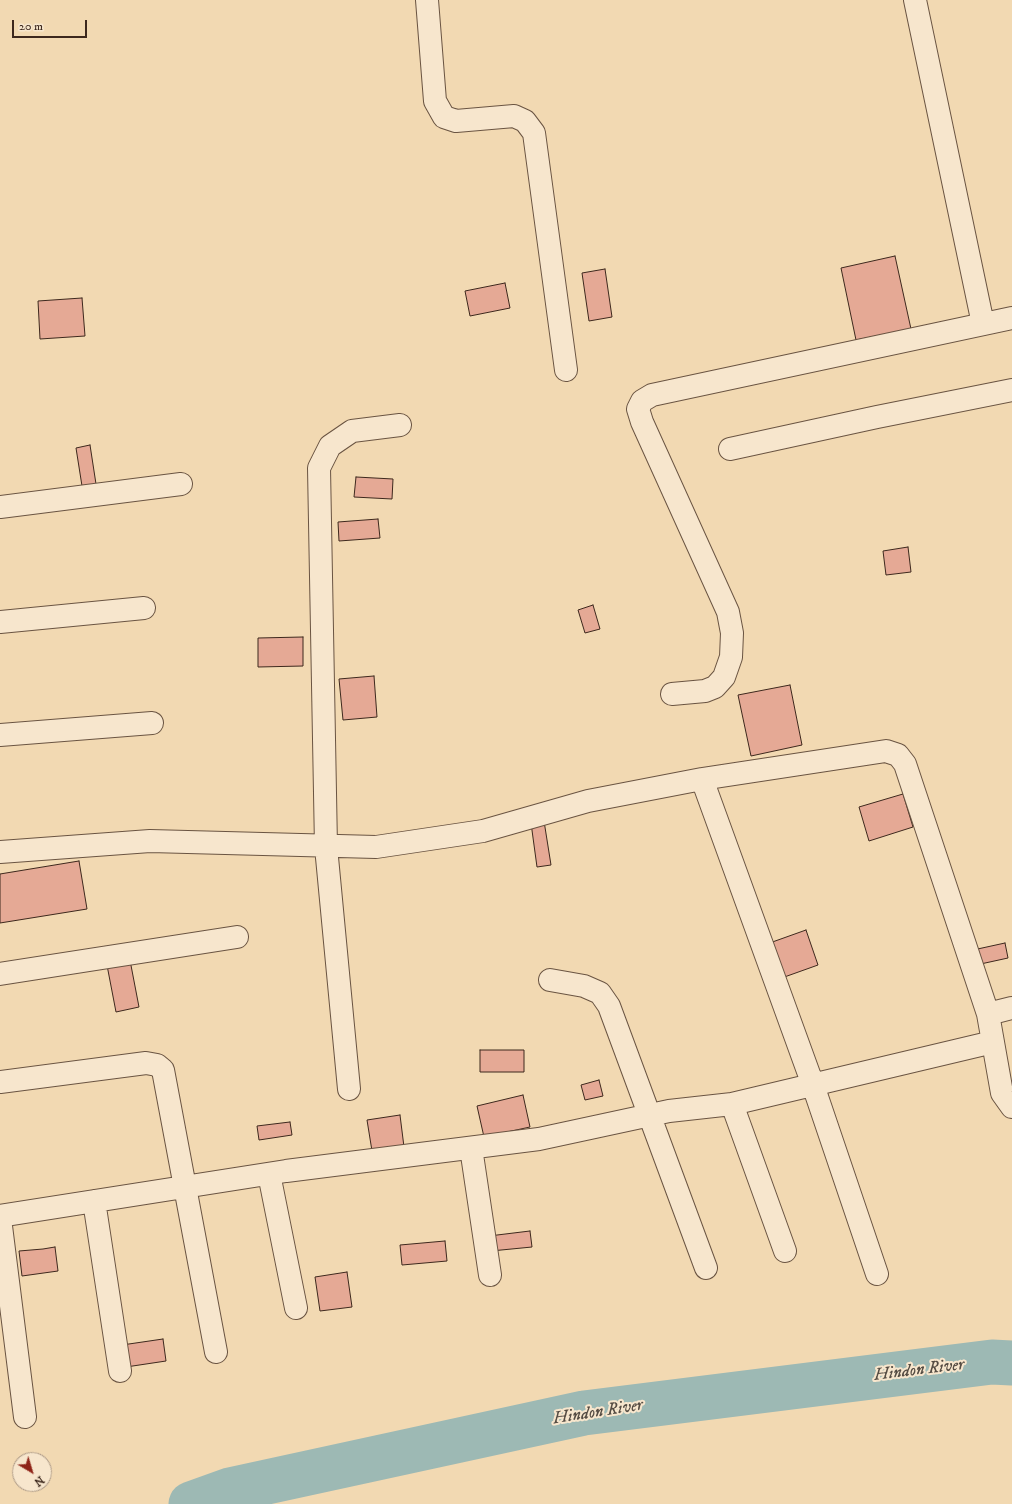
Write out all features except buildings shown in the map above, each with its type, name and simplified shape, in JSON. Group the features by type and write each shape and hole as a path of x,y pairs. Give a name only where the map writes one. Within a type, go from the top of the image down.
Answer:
{"street":[{"path":"427,0 434,101 444,117 456,121 514,116 525,121 534,133 566,370"},
{"path":"915,0 983,324"},
{"path":"672,694 705,691 715,687 724,677 731,658 732,633 728,612 642,422 638,409 642,401 652,396 1012,318"},
{"path":"730,449 877,417 1012,390"},
{"path":"348,1089 326,847 318,468 330,446 352,431 400,426"},
{"path":"0,507 181,484"},
{"path":"0,622 144,608"},
{"path":"0,735 152,724"},
{"path":"0,852 150,841 326,847 376,847 483,831 588,801 702,779 886,751 898,756 905,764 988,1014 1002,1093 1012,1107"},
{"path":"702,779 813,1085 877,1274"},
{"path":"0,974 236,937"},
{"path":"550,980 584,986 600,993 609,1006 706,1268"},
{"path":"988,1014 1012,1008"},
{"path":"25,1417 0,1217 269,1174 539,1139 669,1111 732,1104 993,1042"},
{"path":"0,1082 146,1063 157,1065 163,1070 216,1352"},
{"path":"732,1104 785,1251"},
{"path":"471,1148 490,1274"},
{"path":"269,1174 296,1308"},
{"path":"94,1201 120,1371"}],"waterway":[{"name":"Hindon River","path":"191,1504 230,1490 584,1413 992,1362 1012,1363"}]}
